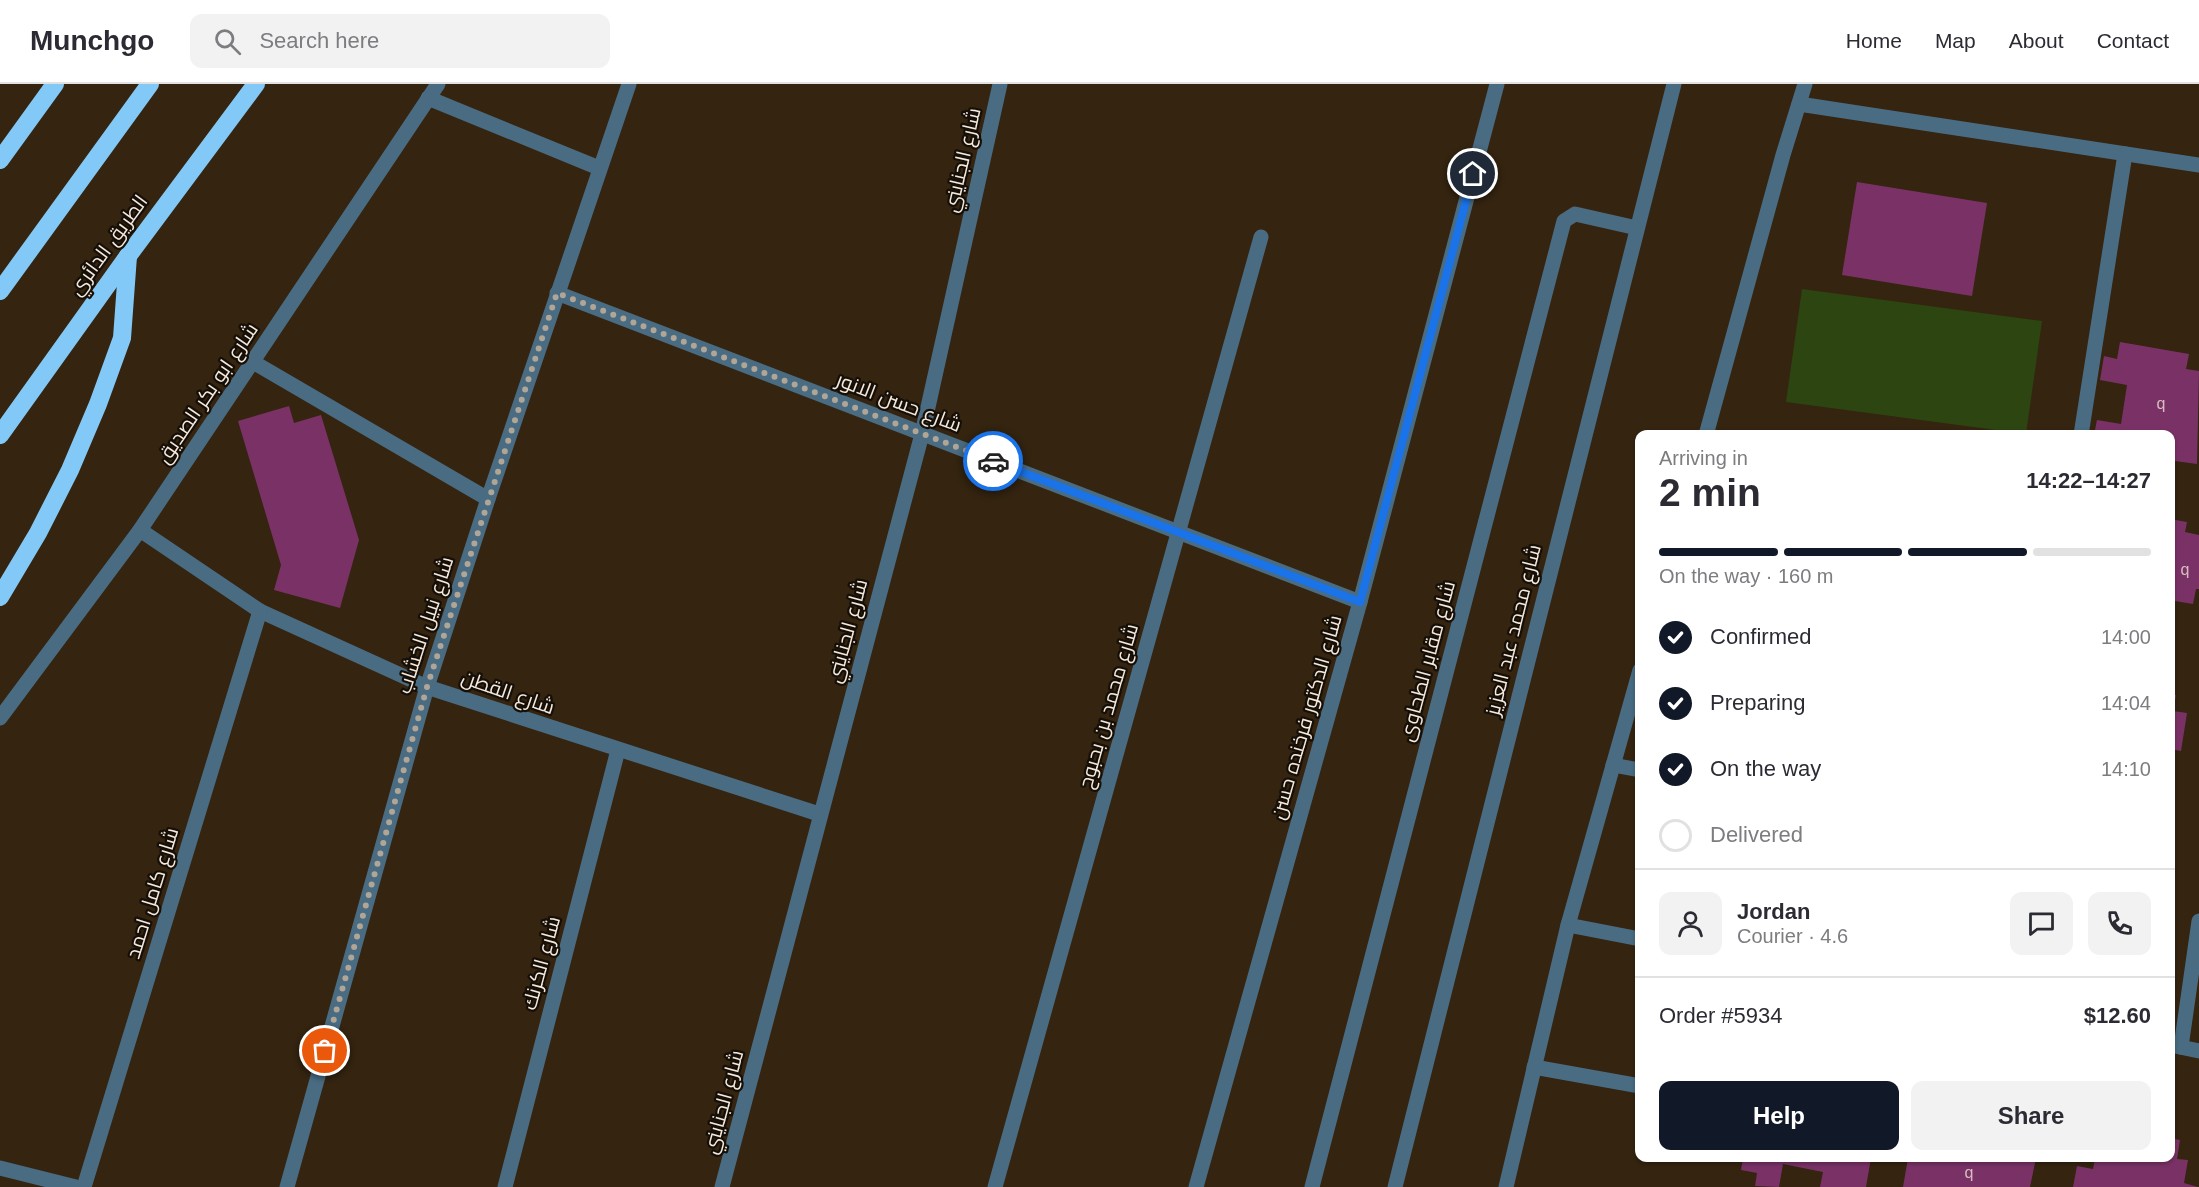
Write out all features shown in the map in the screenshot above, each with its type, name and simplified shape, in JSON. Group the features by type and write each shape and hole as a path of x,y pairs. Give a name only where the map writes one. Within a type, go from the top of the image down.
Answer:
{"highway":[{"path":"0,160 55,84"},
{"path":"0,291 150,84"},
{"name":"الطريق الدائري","path":"0,435 128,256 256,84"},
{"path":"0,597 43,523 98,404 122,338 128,256"}],"street":[{"name":"شارع ابو بكر الصديق","path":"0,718 141,530 438,84"},
{"name":"شارع نبيل الخشاب","path":"287,1187 427,687 557,293 629,84"},
{"name":"شارع الجنايني","path":"722,1187 819,814 922,434 1000,84"},
{"name":"شارع الدكتور فرخنده حسن","path":"1196,1187 1360,602 1497,84"},
{"name":"شارع محمد عبد العزيز","path":"1395,1187 1674,84"},
{"path":"1707,430 1783,155 1805,84"},
{"path":"428,98 599,168"},
{"path":"1799,104 2199,165"},
{"path":"2082,430 2125,154"},
{"name":"شارع مقابر الطحاوى","path":"1312,1187 1564,221 1575,214 1637,228"},
{"name":"شارع محمد بن بحبوح","path":"995,1187 1261,237"},
{"name":"شارع حسن الانور","path":"557,293 1360,602"},
{"path":"253,362 488,499"},
{"name":"شارع القطن","path":"141,530 261,611 427,687 819,814"},
{"name":"شارع كامل احمد","path":"84,1187 261,611"},
{"path":"1506,1187 1568,925 1635,688"},
{"name":"شارع الكرنك","path":"505,1187 618,750"},
{"path":"1613,765 1635,769"},
{"path":"2199,921 2176,1046 2199,1051"},
{"path":"1568,925 1635,938"},
{"path":"1534,1067 1635,1085"},
{"path":"0,1168 76,1187"}],"green space":[{"path":"1802,289 2042,321 2027,430 1996,430 1786,402"}],"building":[{"path":"1857,182 1987,203 1972,296 1842,275"},
{"path":"2120,342 2189,354 2186,369 2199,371 2197,464 2175,461 2175,430 2095,430 2097,420 2121,424 2127,385 2100,380 2104,356 2117,359"},
{"path":"289,406 294,423 321,415 359,540 340,608 274,590 281,565 238,421"},
{"path":"2175,520 2187,522 2185,532 2199,535 2199,589 2196,589 2193,604 2175,601"},
{"path":"2175,711 2187,713 2181,751 2175,750"},
{"path":"2175,1139 2180,1140 2177,1159 2188,1160 2184,1183 2198,1187 2073,1187 2077,1166 2093,1169 2094,1162 2175,1162"},
{"path":"1742,1162 1870,1162 1866,1187 1820,1187 1823,1172 1783,1164 1779,1187 1755,1186 1757,1173 1741,1170"},
{"path":"1907,1162 2035,1162 2030,1187 1903,1187"}],"way so far":[{"path":"325,1051 427,687 557,293 993,461"}],"route":[{"path":"993,461 1360,602 1473,174"}]}
